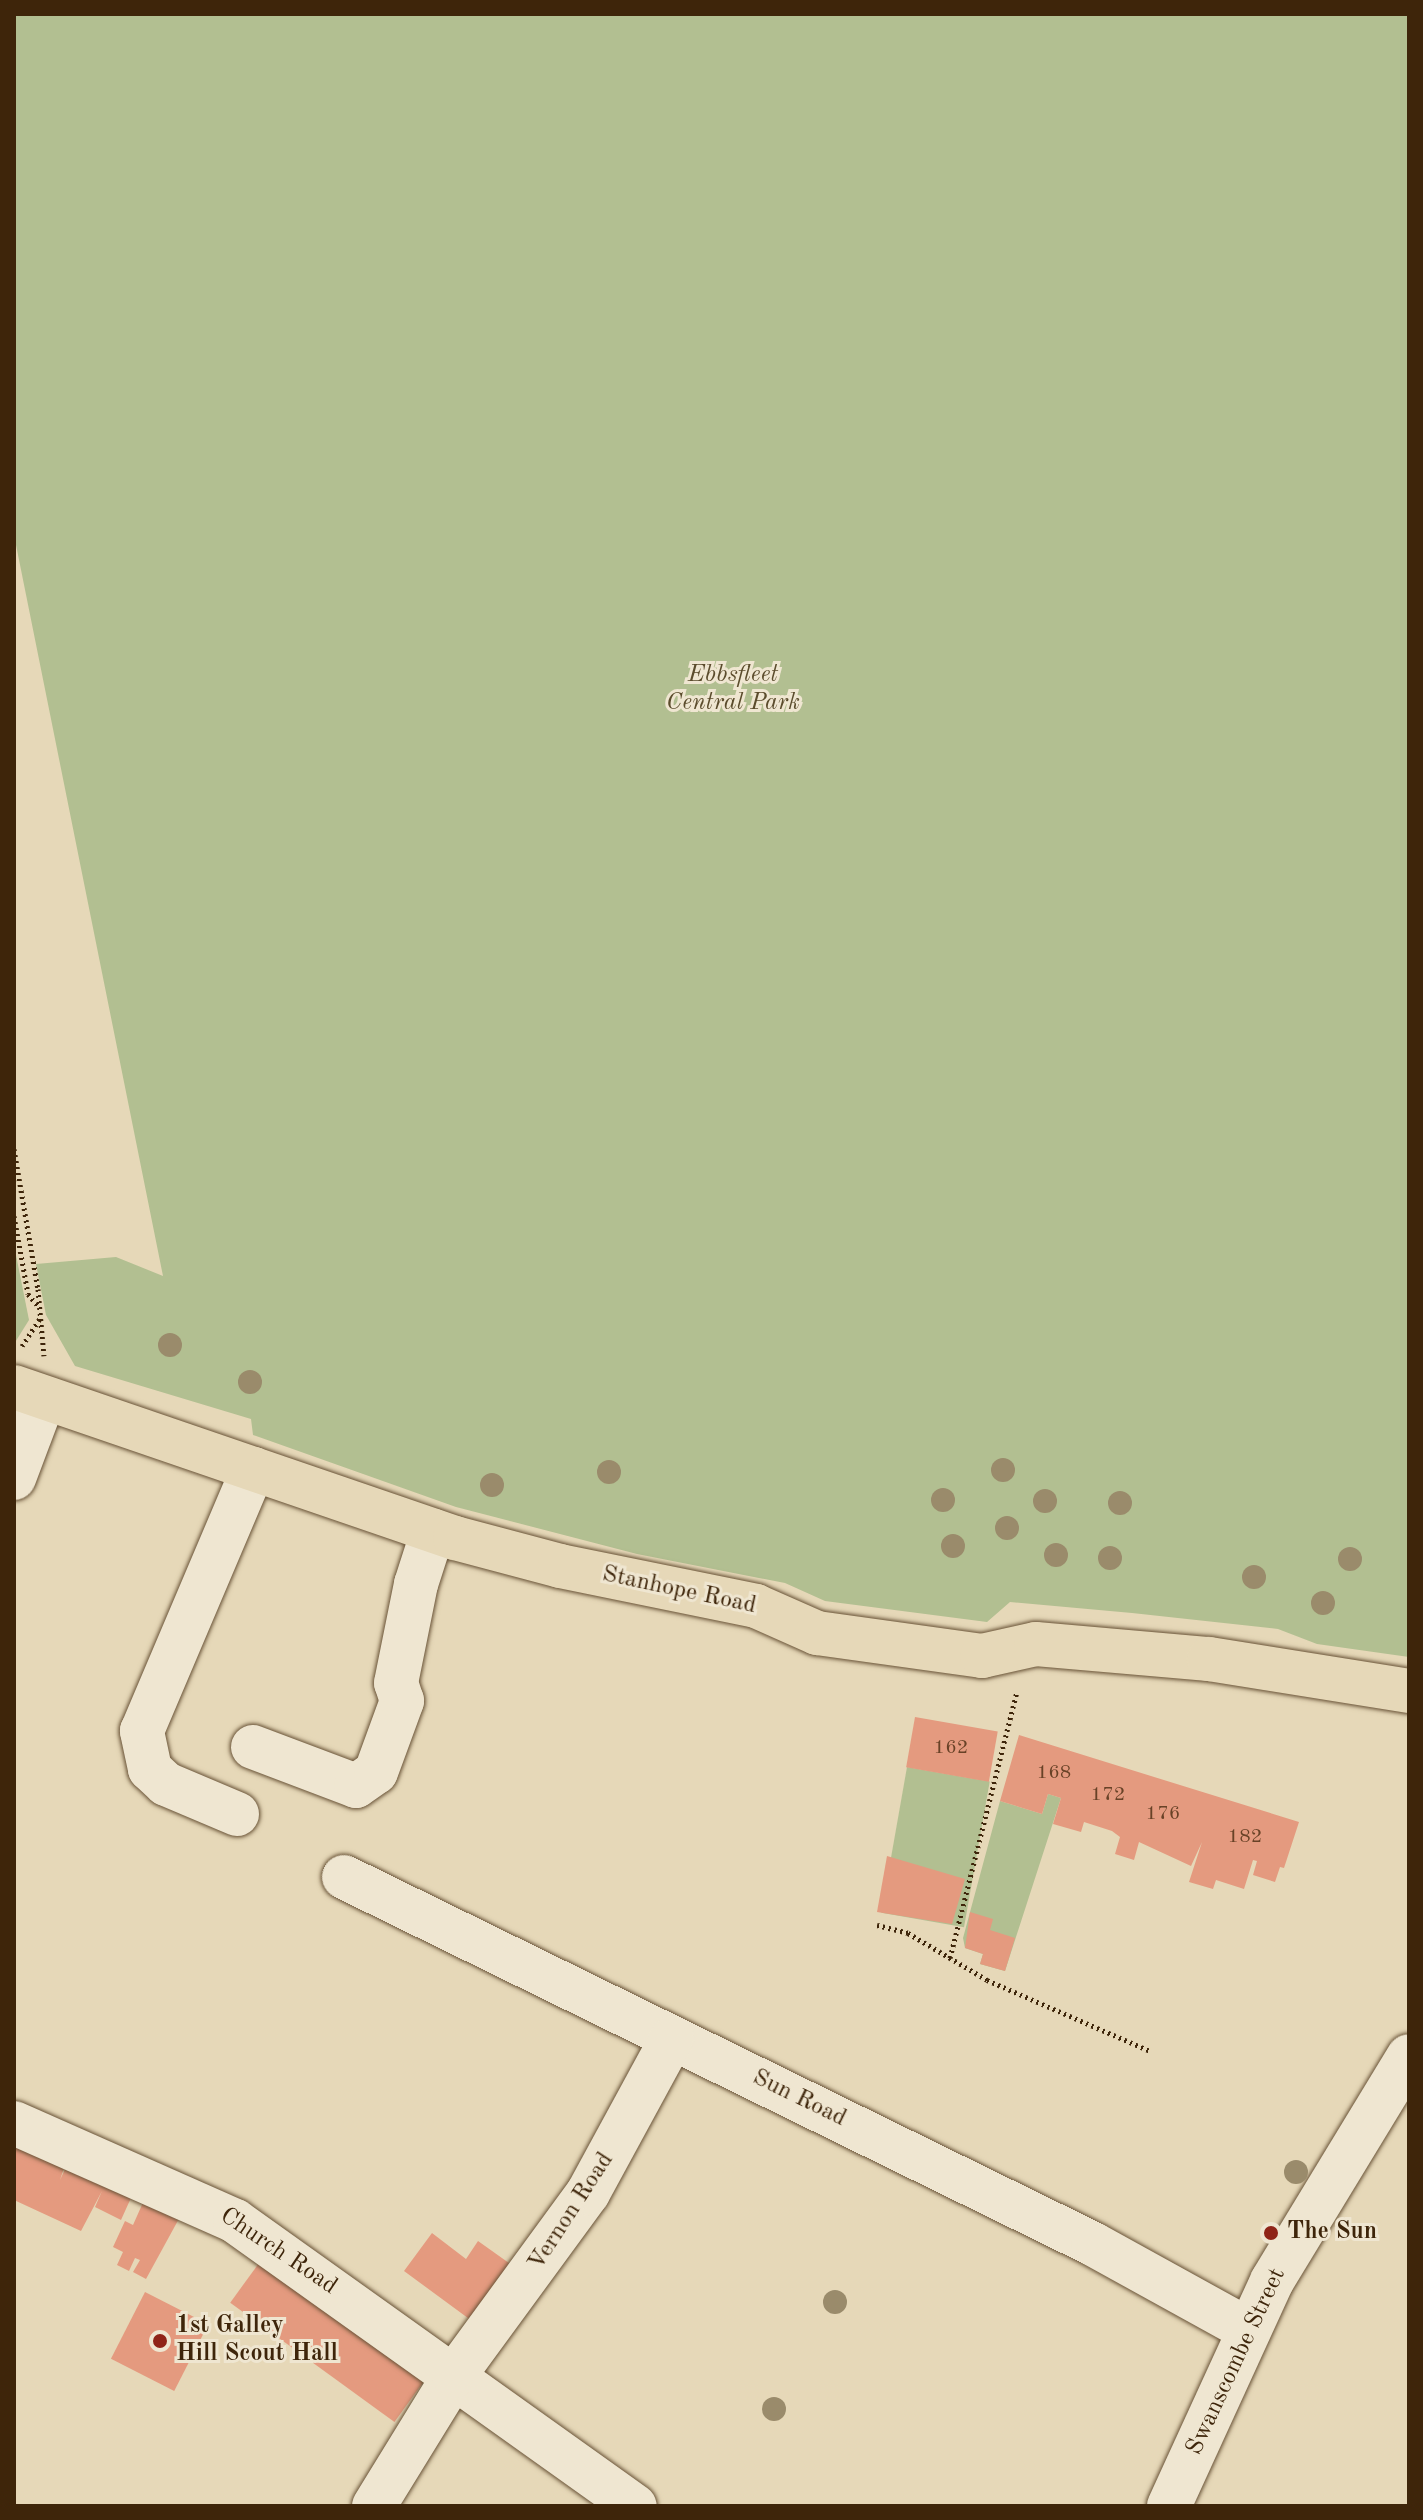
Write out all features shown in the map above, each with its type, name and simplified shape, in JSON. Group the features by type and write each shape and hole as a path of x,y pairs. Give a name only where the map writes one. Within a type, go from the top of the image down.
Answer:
{"main road":[{"name":"Stanhope Road","path":"28,1394 433,1531 560,1566 756,1606 817,1633 982,1656 1036,1644 1209,1659 1409,1691"}],"street":[{"path":"14,1478 28,1394"},
{"path":"237,1814 166,1784 150,1769 142,1731 253,1469"},
{"path":"253,1747 356,1786 376,1772 402,1701 396,1683 416,1584 433,1531"},
{"name":"Sun Road","path":"344,1877 1093,2244 1249,2330"},
{"name":"Vernon Road","path":"374,2506 454,2376 588,2193 672,2038"},
{"name":"Swanscombe Street","path":"1169,2506 1281,2266 1409,2056"},
{"name":"Church Road","path":"14,2123 223,2214 635,2506"}],"path":[{"path":"14,1149 41,1317 14,1358"},
{"path":"14,1216 28,1294 38,1306"},
{"path":"950,1958 997,1785 1023,1647"},
{"path":"877,1925 908,1933 999,1986 1150,2051"}],"green space":[{"name":"Ebbsfleet Central Park","path":"14,14 1409,14 1409,1657 1317,1644 1278,1629 1132,1613 1010,1602 987,1622 825,1601 785,1583 637,1554 456,1507 253,1435 251,1419 75,1366 46,1315 36,1264 116,1257 163,1276 14,535"},
{"path":"14,1245 29,1320 14,1344"},
{"path":"907,1767 990,1782 964,1927 881,1913"},
{"path":"1048,1794 1061,1798 1005,1971 980,1964 983,1954 965,1948 963,1938 1000,1801 1042,1814"}],"building":[{"path":"915,1717 998,1732 989,1782 906,1767"},
{"path":"1019,1735 1299,1822 1284,1868 1280,1867 1275,1882 1253,1875 1257,1861 1253,1860 1244,1889 1216,1880 1213,1889 1189,1882 1202,1842 1191,1866 1139,1842 1134,1860 1115,1854 1120,1837 1112,1831 1084,1822 1081,1832 1053,1824 1061,1798 1048,1794 1042,1814 1000,1801"},
{"path":"887,1856 965,1879 952,1924 877,1912"},
{"path":"970,1912 993,1919 990,1930 1015,1938 1005,1971 980,1964 983,1954 965,1948"},
{"path":"14,2146 64,2168 60,2180 66,2167 105,2187 109,2177 135,2189 121,2220 95,2207 102,2191 81,2231 14,2200"},
{"path":"145,2198 181,2215 146,2279 133,2272 140,2260 135,2258 129,2271 117,2265 123,2252 113,2247 125,2221 133,2225"},
{"path":"432,2233 466,2259 478,2241 513,2266 472,2321 404,2271"},
{"path":"259,2263 423,2382 394,2422 230,2303"},
{"name":"1st Galley Hill Scout Hall","path":"145,2292 208,2324 174,2391 111,2359"}],"place":[{"name":"The Sun","path":"1271,2233"},
{"name":"1st Galley Hill Scout Hall","path":"160,2341"}]}
